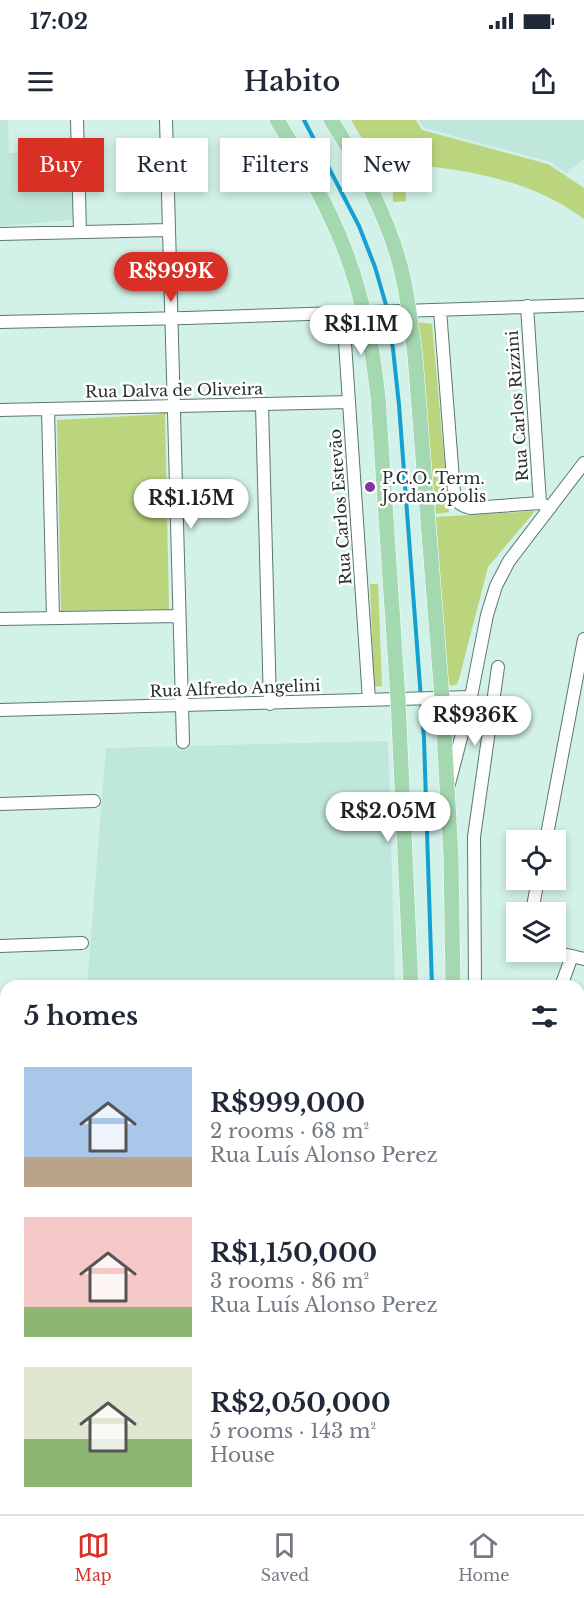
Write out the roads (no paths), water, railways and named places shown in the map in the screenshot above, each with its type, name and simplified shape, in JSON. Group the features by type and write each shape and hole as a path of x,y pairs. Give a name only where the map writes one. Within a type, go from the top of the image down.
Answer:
{"main road":[{"path":"277,120 338,232 369,312 403,699 411,980"},
{"path":"331,120 346,144 386,222 400,266 404,310 415,356 438,698 448,789 453,980"}],"street":[{"path":"77,120 80,232"},
{"path":"166,120 183,742"},
{"path":"0,234 168,230"},
{"name":"Rua Carlos Rizzini","path":"526,306 545,506"},
{"path":"0,322 584,306"},
{"path":"440,310 454,493 458,502 461,506 471,508 545,506"},
{"name":"Rua Carlos Estevão","path":"343,313 369,700"},
{"name":"Rua Dalva de Oliveira","path":"0,410 350,402"},
{"path":"262,405 270,704"},
{"path":"48,409 53,618"},
{"path":"448,789 471,697 487,615 496,586 509,561 545,506 584,463"},
{"path":"0,619 178,616"},
{"path":"548,830 584,639"},
{"path":"475,980 474,837 498,667"},
{"name":"Rua Alfredo Angelini","path":"0,710 471,697"},
{"path":"0,804 94,801"},
{"path":"0,946 82,943"},
{"path":"565,980 578,958"}],"waterway":[{"path":"304,120 359,226 375,267 386,305 393,349 424,739 432,980"}],"place":[{"name":"P.C.O. Term. Jordanópolis","path":"370,487"}]}
